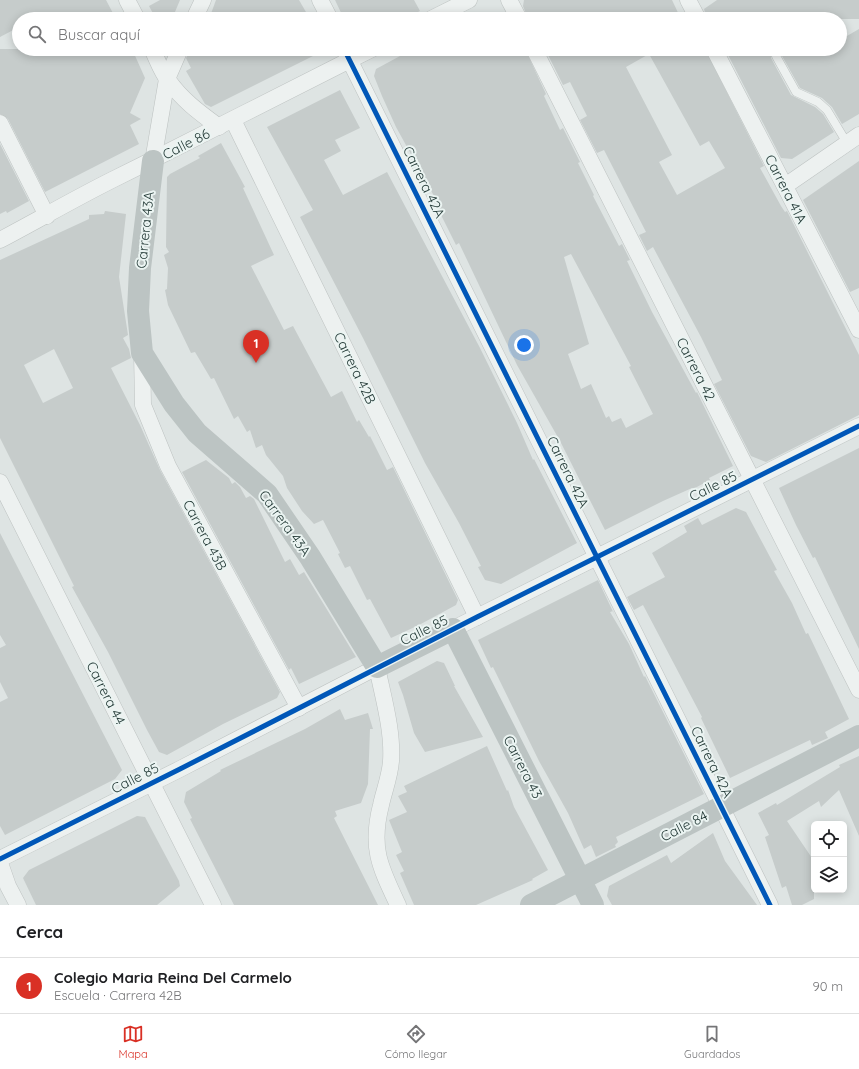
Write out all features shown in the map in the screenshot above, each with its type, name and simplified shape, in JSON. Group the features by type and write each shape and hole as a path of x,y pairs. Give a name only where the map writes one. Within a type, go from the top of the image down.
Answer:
{"street":[{"path":"127,0 133,12"},
{"path":"197,12 203,0"},
{"path":"320,0 326,12"},
{"path":"445,12 469,0"},
{"path":"509,0 515,12"},
{"path":"688,0 694,12"},
{"path":"156,56 167,79 192,108 219,127"},
{"path":"153,162 167,79 177,56"},
{"name":"Calle 86","path":"0,240 112,180 153,162 198,136 233,120 344,56"},
{"name":"Carrera 42A","path":"348,56 770,905"},
{"name":"Carrera 42","path":"538,56 859,690"},
{"name":"Carrera 41A","path":"718,56 859,330"},
{"name":"Carrera 42B","path":"233,120 477,616"},
{"path":"0,123 47,216"},
{"path":"785,186 853,139"},
{"name":"Carrera 43A","path":"153,162 140,268 138,311 142,353 174,404 197,433 267,494 310,557 377,667 390,737 391,762 376,831 376,848 381,868 398,905"},
{"name":"Carrera 43B","path":"142,353 143,405 168,466 299,708"},
{"name":"Calle 85","path":"0,859 152,783 477,616 859,426"},
{"name":"Carrera 44","path":"0,482 213,905"},
{"name":"Carrera 43","path":"453,629 593,905"},
{"name":"Calle 84","path":"531,905 859,736"},
{"path":"0,863 8,886 18,905"}],"lane":[{"path":"776,56 796,92 818,102 853,139"}],"building":[{"path":"0,0 106,0 112,12 12,12 12,31 0,37"},
{"path":"160,0 180,0 175,12 152,12 149,6"},
{"path":"216,0 299,0 306,12 212,12"},
{"path":"335,0 414,0 420,11 418,12 341,12"},
{"path":"524,0 672,0 678,12 525,12 523,6"},
{"path":"717,0 859,0 859,19 847,19 847,12 705,12 704,9"},
{"path":"859,29 859,114 842,124 832,107 822,98 800,88 782,56 847,56 847,36"},
{"path":"0,49 12,49 12,56 135,56 145,78 130,113 141,119 130,125 139,144 45,192 8,119 0,114"},
{"path":"187,56 313,56 211,107 205,104 186,71 191,68 186,58"},
{"path":"400,56 528,56 546,94 544,96 560,130 563,128 580,162 578,163 594,195 593,196 619,246 622,244 630,260 627,261 652,312 696,393 697,392 733,466 709,478 710,480 693,489 692,488 663,501 605,530 560,441 517,365 459,243 456,245 432,197 434,196 396,127 374,76 376,69","holes":["571,254 631,366 629,367 653,414 626,428 621,418 612,422 609,416 606,418 591,384 581,389 568,354 589,344 564,257"]},
{"path":"548,56 645,56 626,67 672,155 659,162 677,195 725,168 709,141 700,146 650,56 709,56 764,166 760,168 781,206 785,212 787,211 859,355 859,415 766,462 751,456 714,384 722,380 701,337 653,247 647,251 639,235 646,232 604,150 597,153 580,120 587,116 570,82 563,85"},
{"path":"729,56 771,56 771,58 791,95 815,107 823,114 834,132 792,159 781,158"},
{"path":"340,90 360,128 335,140 341,151 324,160 343,195 387,172 480,348 517,423 533,460 534,459 577,543 501,584 485,580 478,567 481,566 459,523 425,463 363,338 300,217 313,210 267,127"},
{"path":"221,143 245,187 243,188 274,255 251,266 284,330 293,326 331,397 342,391 357,422 359,420 369,437 370,436 387,470 393,467 458,600 456,605 391,638 370,599 367,600 350,566 345,568 338,554 340,553 323,520 314,524 302,511 287,488 283,476 266,455 262,445 256,448 250,430 247,432 238,416 234,419 214,378 211,379 195,352 191,353 168,305 165,290 167,289 168,268 164,255 169,252 166,247 167,177 200,158 198,156"},
{"path":"0,144 29,201 7,213 6,211 0,214"},
{"path":"859,161 859,288 850,292 803,200"},
{"path":"105,211 126,214 119,277 128,335 123,338 129,349 131,358 111,368 140,425 160,470 280,692 277,698 223,724 167,755 159,752 147,730 108,652 72,587 74,586 0,438 0,260 89,219 89,215 104,214","holes":["54,349 73,388 43,403 24,365"]},
{"path":"859,448 859,649 815,557 813,558 779,488"},
{"path":"206,460 229,478 232,484 235,482 240,487 246,498 250,496 254,499 285,562 290,559 299,575 304,572 356,657 299,684 291,668 289,670 182,472"},
{"path":"736,508 746,512 777,570 774,571 792,603 806,634 808,633 849,719 825,732 828,738 812,745 810,740 730,778 701,718 702,717 643,605 634,610 627,597 665,577 652,553 687,532 684,526 698,518 702,525"},
{"path":"0,533 122,770 115,779 5,835 0,826 0,702 8,698 0,682 0,648 6,645 0,635"},
{"path":"598,580 613,611 610,612 629,644 644,677 645,676 704,794 616,837 618,842 615,845 616,847 596,857 591,845 584,849 568,813 539,761 493,667 491,668 478,640"},
{"path":"437,661 444,663 454,686 483,737 425,752 414,733 398,682"},
{"path":"340,709 345,720 368,713 373,729 370,729 368,784 361,803 335,811 337,816 334,818 378,905 234,905 190,819 192,818 184,802 186,792 221,771 220,770 305,729"},
{"path":"487,746 507,791 508,790 514,807 548,870 532,879 533,880 476,905 414,905 400,873 404,871 396,855 402,852 389,820 407,812 398,796 407,792 404,786"},
{"path":"859,756 859,836 839,790 821,807 819,801 787,821 811,857 811,893 814,893 814,899 802,905 792,905 786,886 782,888 765,837 769,835 758,813 776,803 777,805 840,767 839,765"},
{"path":"137,816 145,817 179,881 180,886 157,905 36,905 23,878 29,870"},
{"path":"713,833 725,861 757,905 612,905 607,896 609,886 667,855 671,863"}],"cycle path":[{"path":"347,56 770,905"},
{"path":"0,859 477,617 859,426"}],"place":[{"name":"Colegio Maria Reina Del Carmelo","path":"256,363"}]}
